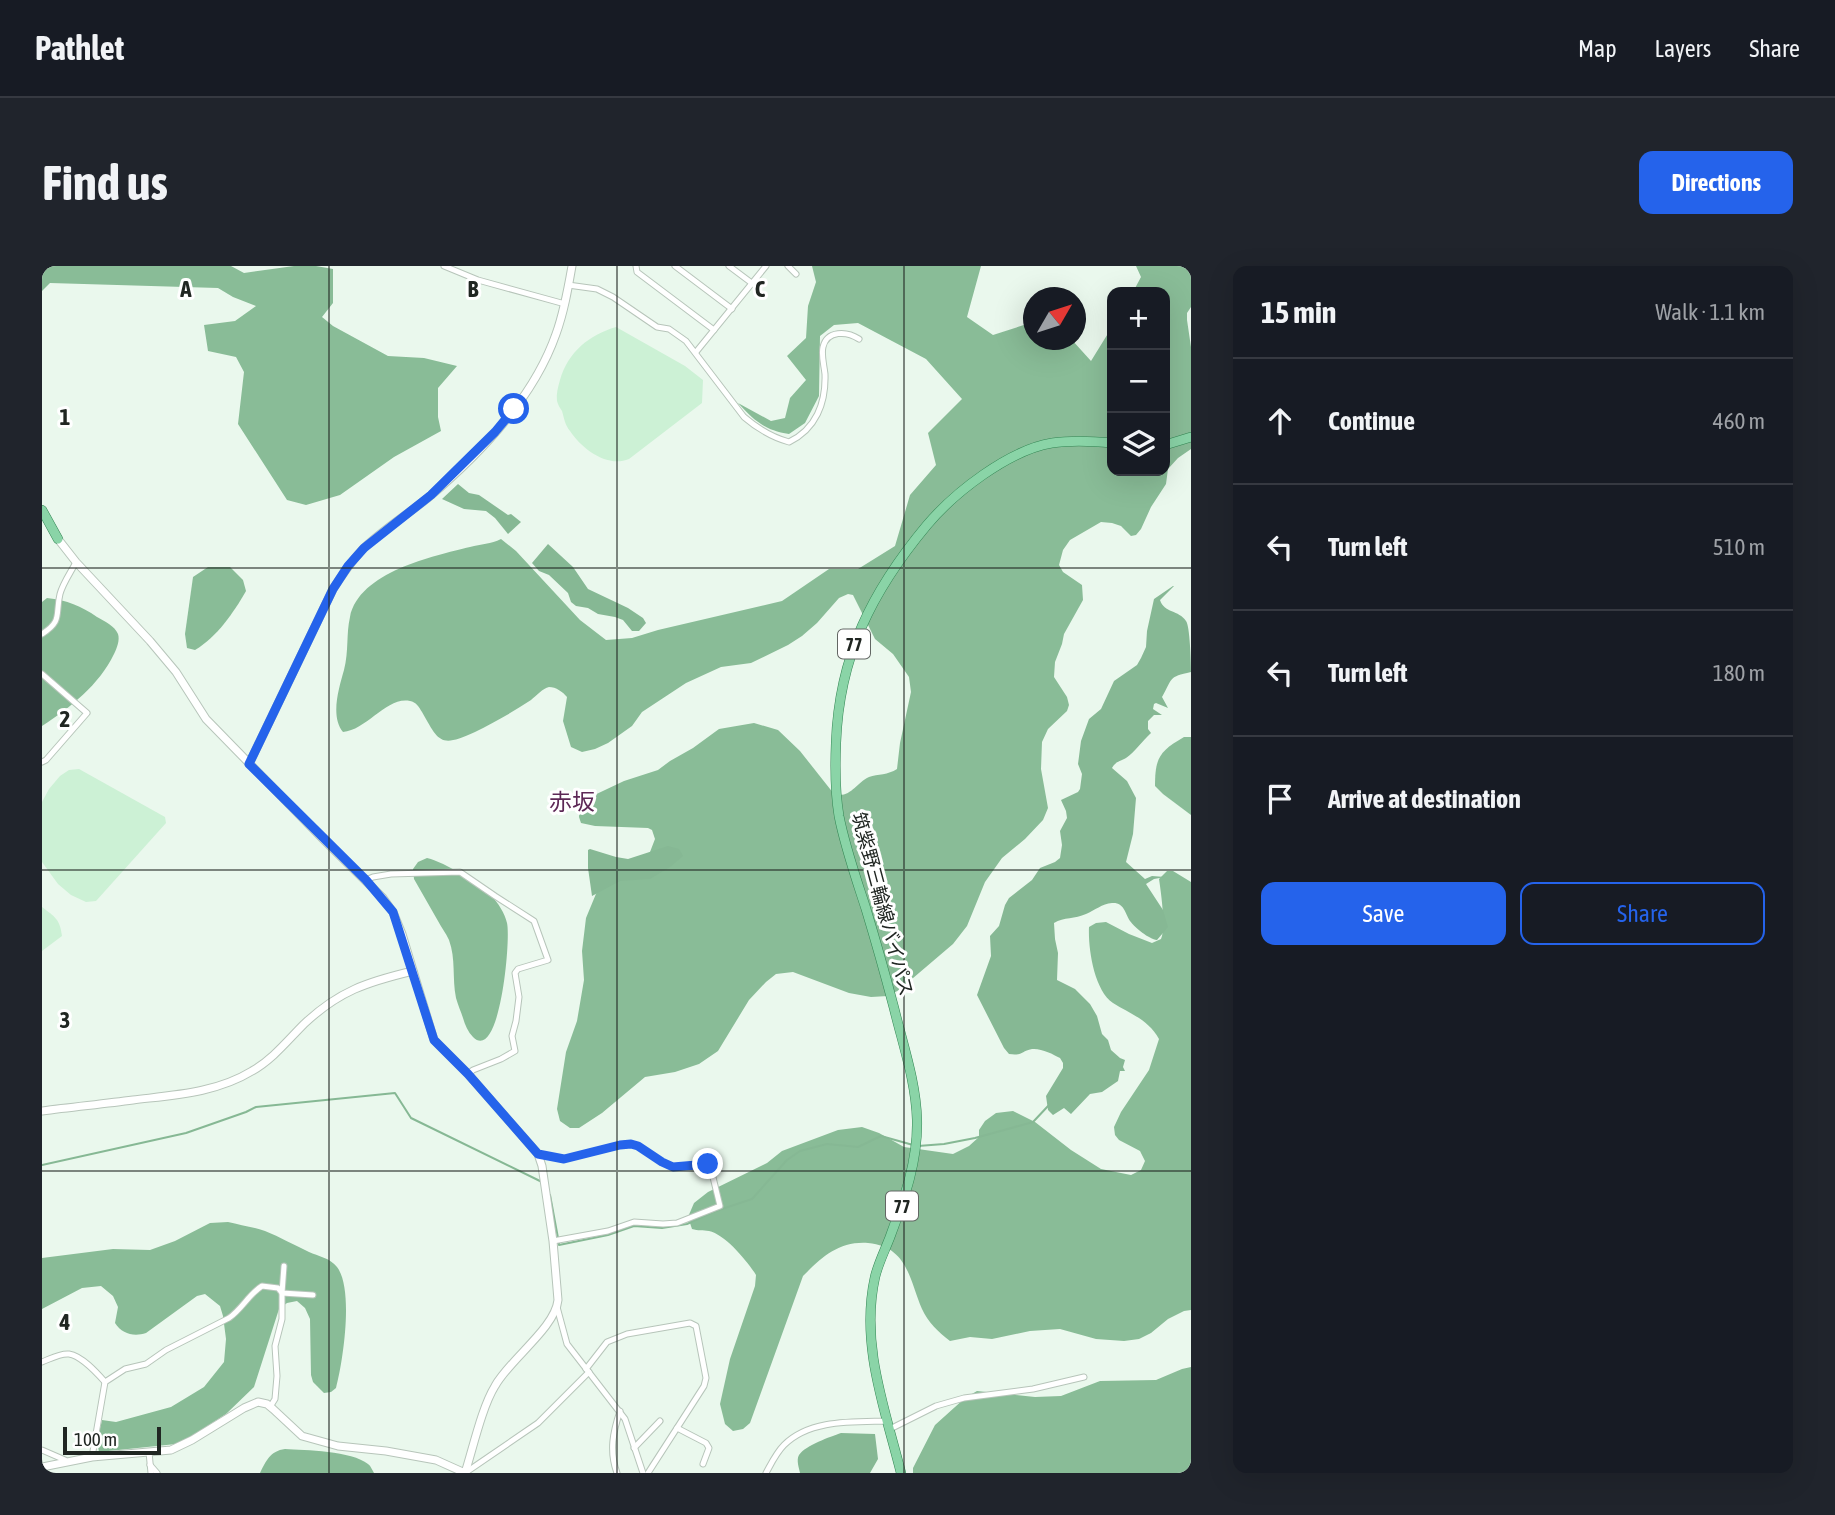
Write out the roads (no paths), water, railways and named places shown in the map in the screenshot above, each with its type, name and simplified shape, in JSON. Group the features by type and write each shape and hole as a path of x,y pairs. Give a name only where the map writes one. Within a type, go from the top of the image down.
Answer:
{"main road":[{"path":"1170,443 1191,437"},
{"name":"筑紫野三輪線バイパス","path":"901,1473 872,1355 870,1324 876,1274 913,1165 917,1120 906,1056 839,814 835,767 836,718 843,681 859,631 877,596 904,553 932,519 958,495 992,470 1027,450 1049,443 1107,443"},
{"path":"42,510 58,538"}],"street":[{"path":"444,266 478,280 565,304"},
{"path":"249,764 333,589 348,566 364,548 459,469 524,400 556,336 572,266"},
{"path":"636,266 637,272 714,330"},
{"path":"675,266 732,309"},
{"path":"696,352 766,266"},
{"path":"788,266 796,274"},
{"path":"731,267 753,284"},
{"path":"568,285 597,289 657,327 669,329 686,341 744,417 756,428 774,438 789,442 802,436 822,404 824,343 833,334 851,334 859,339"},
{"path":"58,538 76,562 176,672 206,719 366,880 393,912 434,1040 468,1074 538,1154 553,1241 557,1307 567,1344 588,1370 620,1411 646,1473 704,1386 706,1378 696,1326 693,1324 627,1335 607,1342 588,1370 538,1423 465,1473"},
{"path":"42,634 56,623 60,594 76,562"},
{"path":"42,674 87,713 42,762"},
{"path":"366,880 391,874 460,872 534,921 548,960 518,969 515,973 519,997 512,1036 516,1051 468,1074"},
{"path":"42,1111 190,1094 232,1081 266,1062 320,1010 345,993 377,979 413,971"},
{"path":"538,1154 564,1159 631,1144 673,1167 710,1165 720,1206 677,1223 634,1222 608,1231 553,1241"},
{"path":"270,1407 275,1399 275,1346 282,1319 284,1266"},
{"path":"92,1457 105,1382 125,1369 146,1364 166,1350 229,1318 262,1286 278,1288 282,1293 313,1295"},
{"path":"465,1473 491,1392 502,1374 548,1322 557,1307"},
{"path":"42,1362 66,1354 73,1355 105,1382"},
{"path":"766,1473 784,1445 806,1430 835,1423 889,1425 964,1398 1033,1389 1084,1377"},
{"path":"42,1468 92,1457 171,1450 258,1402 270,1407 302,1436 338,1446 436,1460 465,1473"},
{"path":"617,1473 612,1448 620,1411"},
{"path":"634,1448 660,1421"},
{"path":"677,1429 706,1443 709,1448 703,1464"},
{"path":"42,1450 67,1463"},
{"path":"149,1452 151,1473"},
{"path":"150,1465 158,1473"}],"waterway":[{"path":"42,1165 186,1133 256,1107 395,1093 411,1118 542,1182"},
{"path":"918,1146 975,1138 1033,1122 1049,1105"},
{"path":"559,1243 608,1235 634,1226 662,1228 687,1224 752,1199 787,1160 800,1151 827,1144 858,1147 881,1136 913,1145"},
{"path":"550,1195 558,1238"}],"district":[{"name":"赤坂","path":"572,802"}]}
